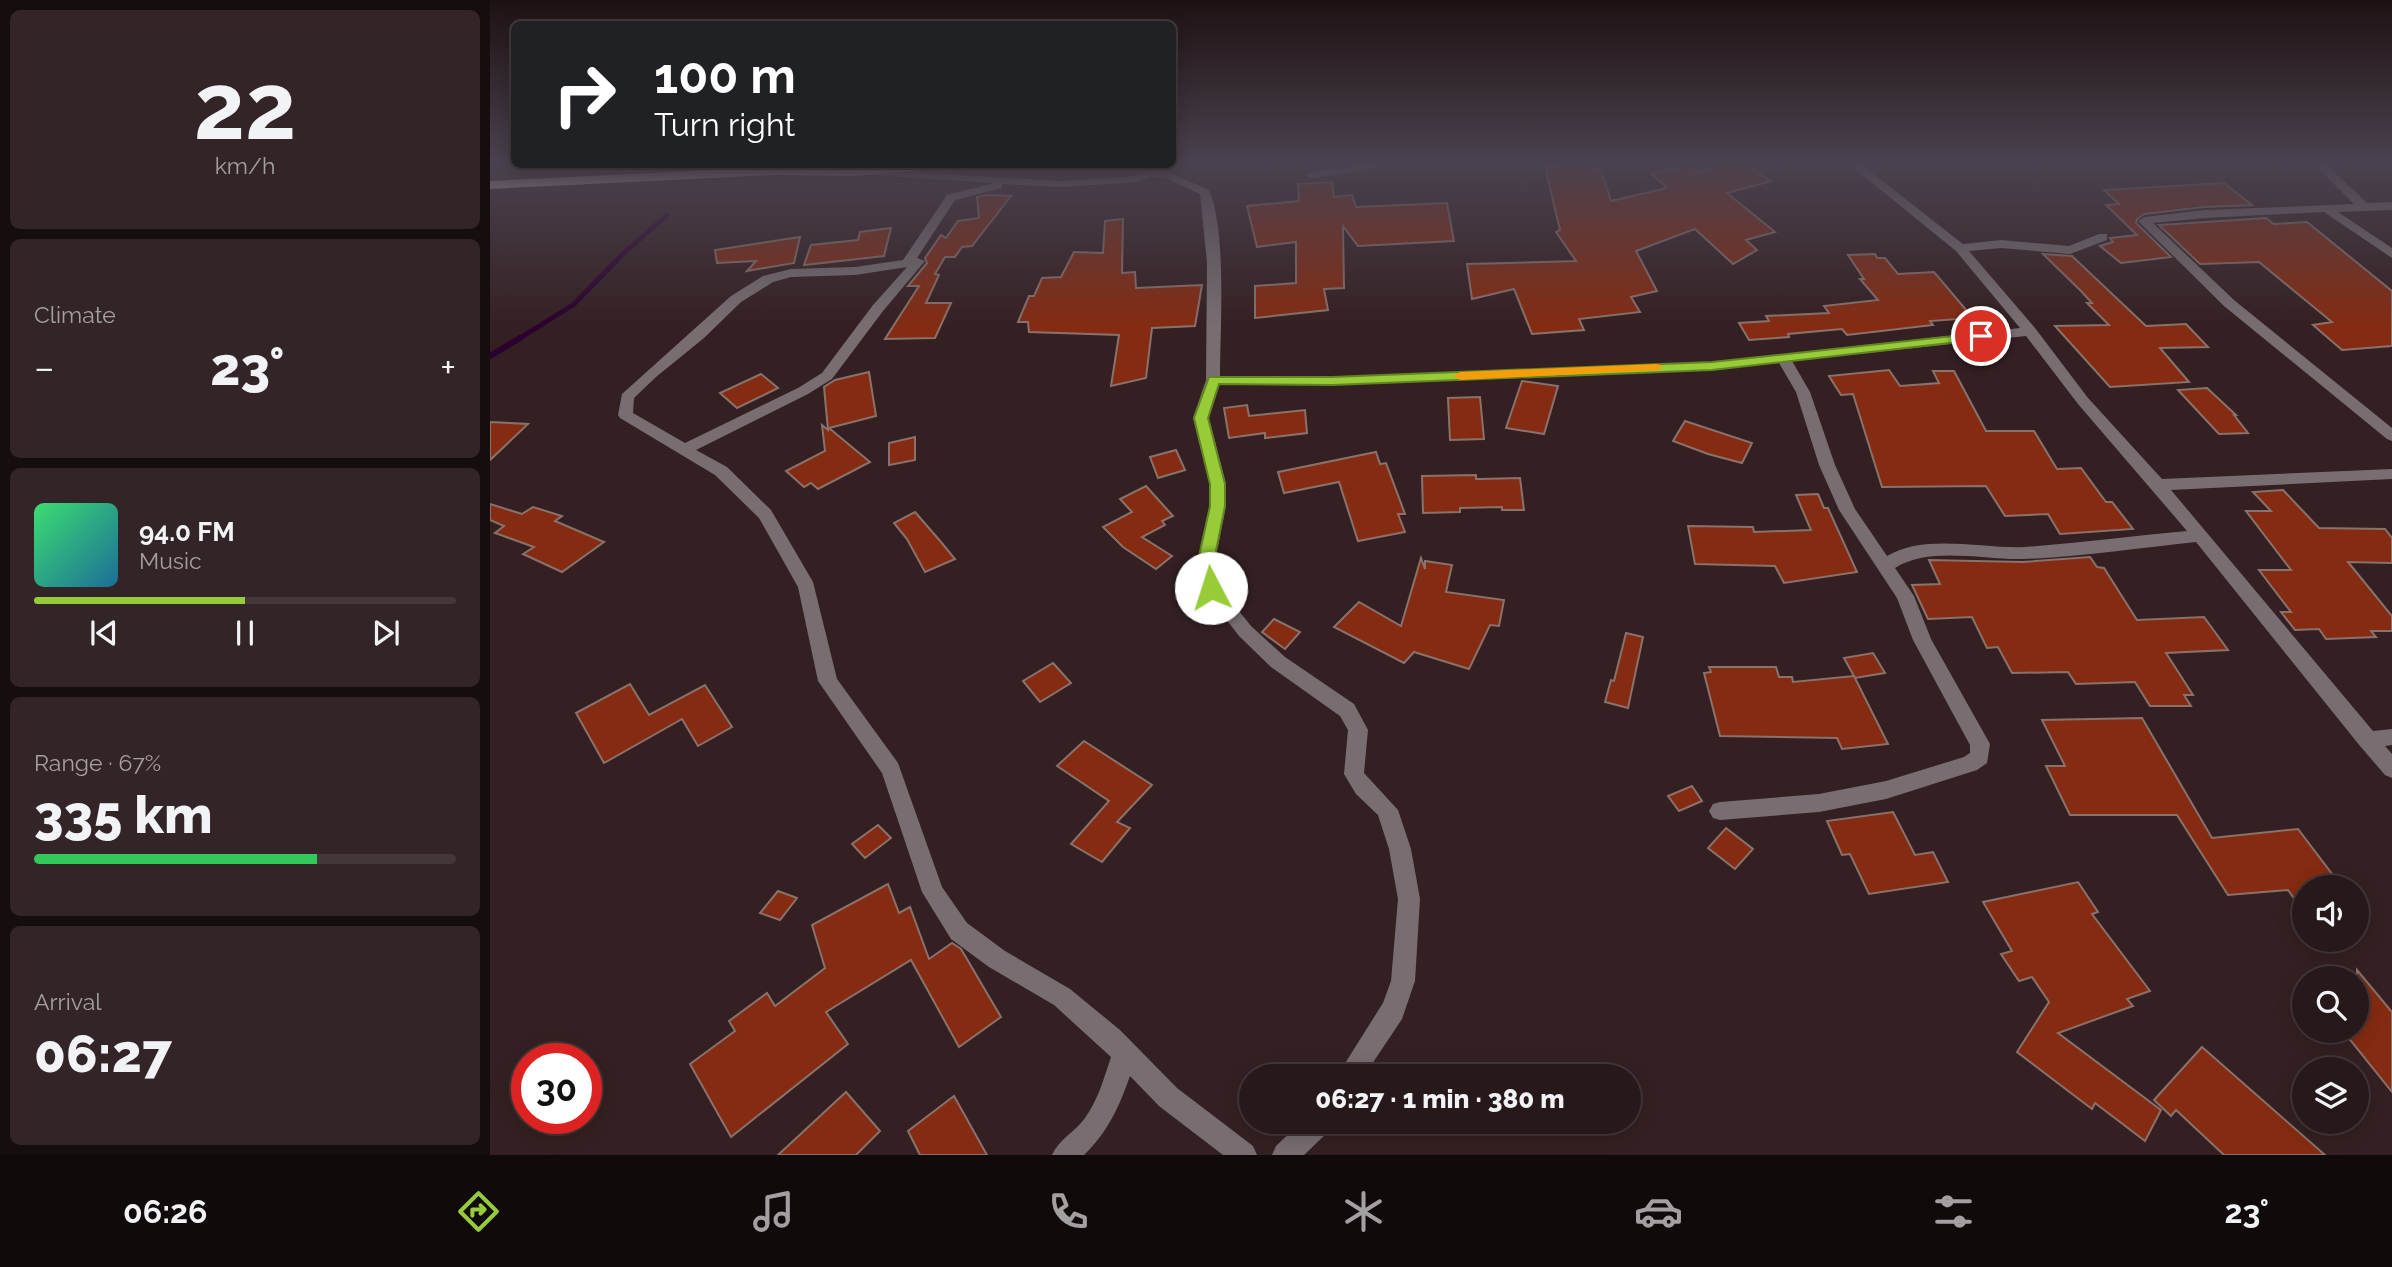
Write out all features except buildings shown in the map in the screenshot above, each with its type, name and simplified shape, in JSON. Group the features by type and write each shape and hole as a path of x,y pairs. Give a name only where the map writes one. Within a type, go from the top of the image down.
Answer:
{"street":[{"path":"908,261 936,219"},
{"path":"1210,219 1215,275 1213,380 1201,418 1217,484 1218,506 1206,561 1211,588 1245,631 1279,662 1347,710 1358,730 1354,774 1387,810 1402,861 1409,899 1403,981 1393,1010 1358,1064"},
{"path":"1923,219 1960,248 2030,331 2083,401 2158,485 2197,536 2392,769"},
{"path":"2162,219 2144,221 2229,303 2392,436"},
{"path":"2341,219 2392,254"},
{"path":"1960,248 2001,244 2070,250 2104,237"},
{"path":"683,450 803,391 827,376 878,308 919,261 855,271 791,273 768,279 736,299 627,397 625,415 683,450 721,471 765,514 807,587 828,681 891,769 933,892 958,931 997,959 1062,997 1168,1097 1244,1155"},
{"path":"1213,380 1244,382 1549,374 1712,366 2030,331"},
{"path":"1720,811 1819,803 1886,790 1970,764 1980,757 1980,744 1922,640 1905,596 1847,510 1827,465 1803,392 1784,360"},
{"path":"2158,485 2392,474"},
{"path":"1885,566 1906,553 1972,550 2022,552 2197,536"},
{"path":"2367,740 2392,737"},
{"path":"1065,1155 1093,1129 1108,1102 1125,1054"},
{"path":"1285,1155 1307,1134"}],"waterway":[{"path":"517,340 573,305 624,253 663,219"},
{"path":"490,356 520,338"}],"slow traffic":[{"path":"1460,376 1656,368"}],"route":[{"path":"1211,588 1206,561 1218,506 1217,484 1201,418 1213,380 1332,381 1712,366 1981,336"}]}
